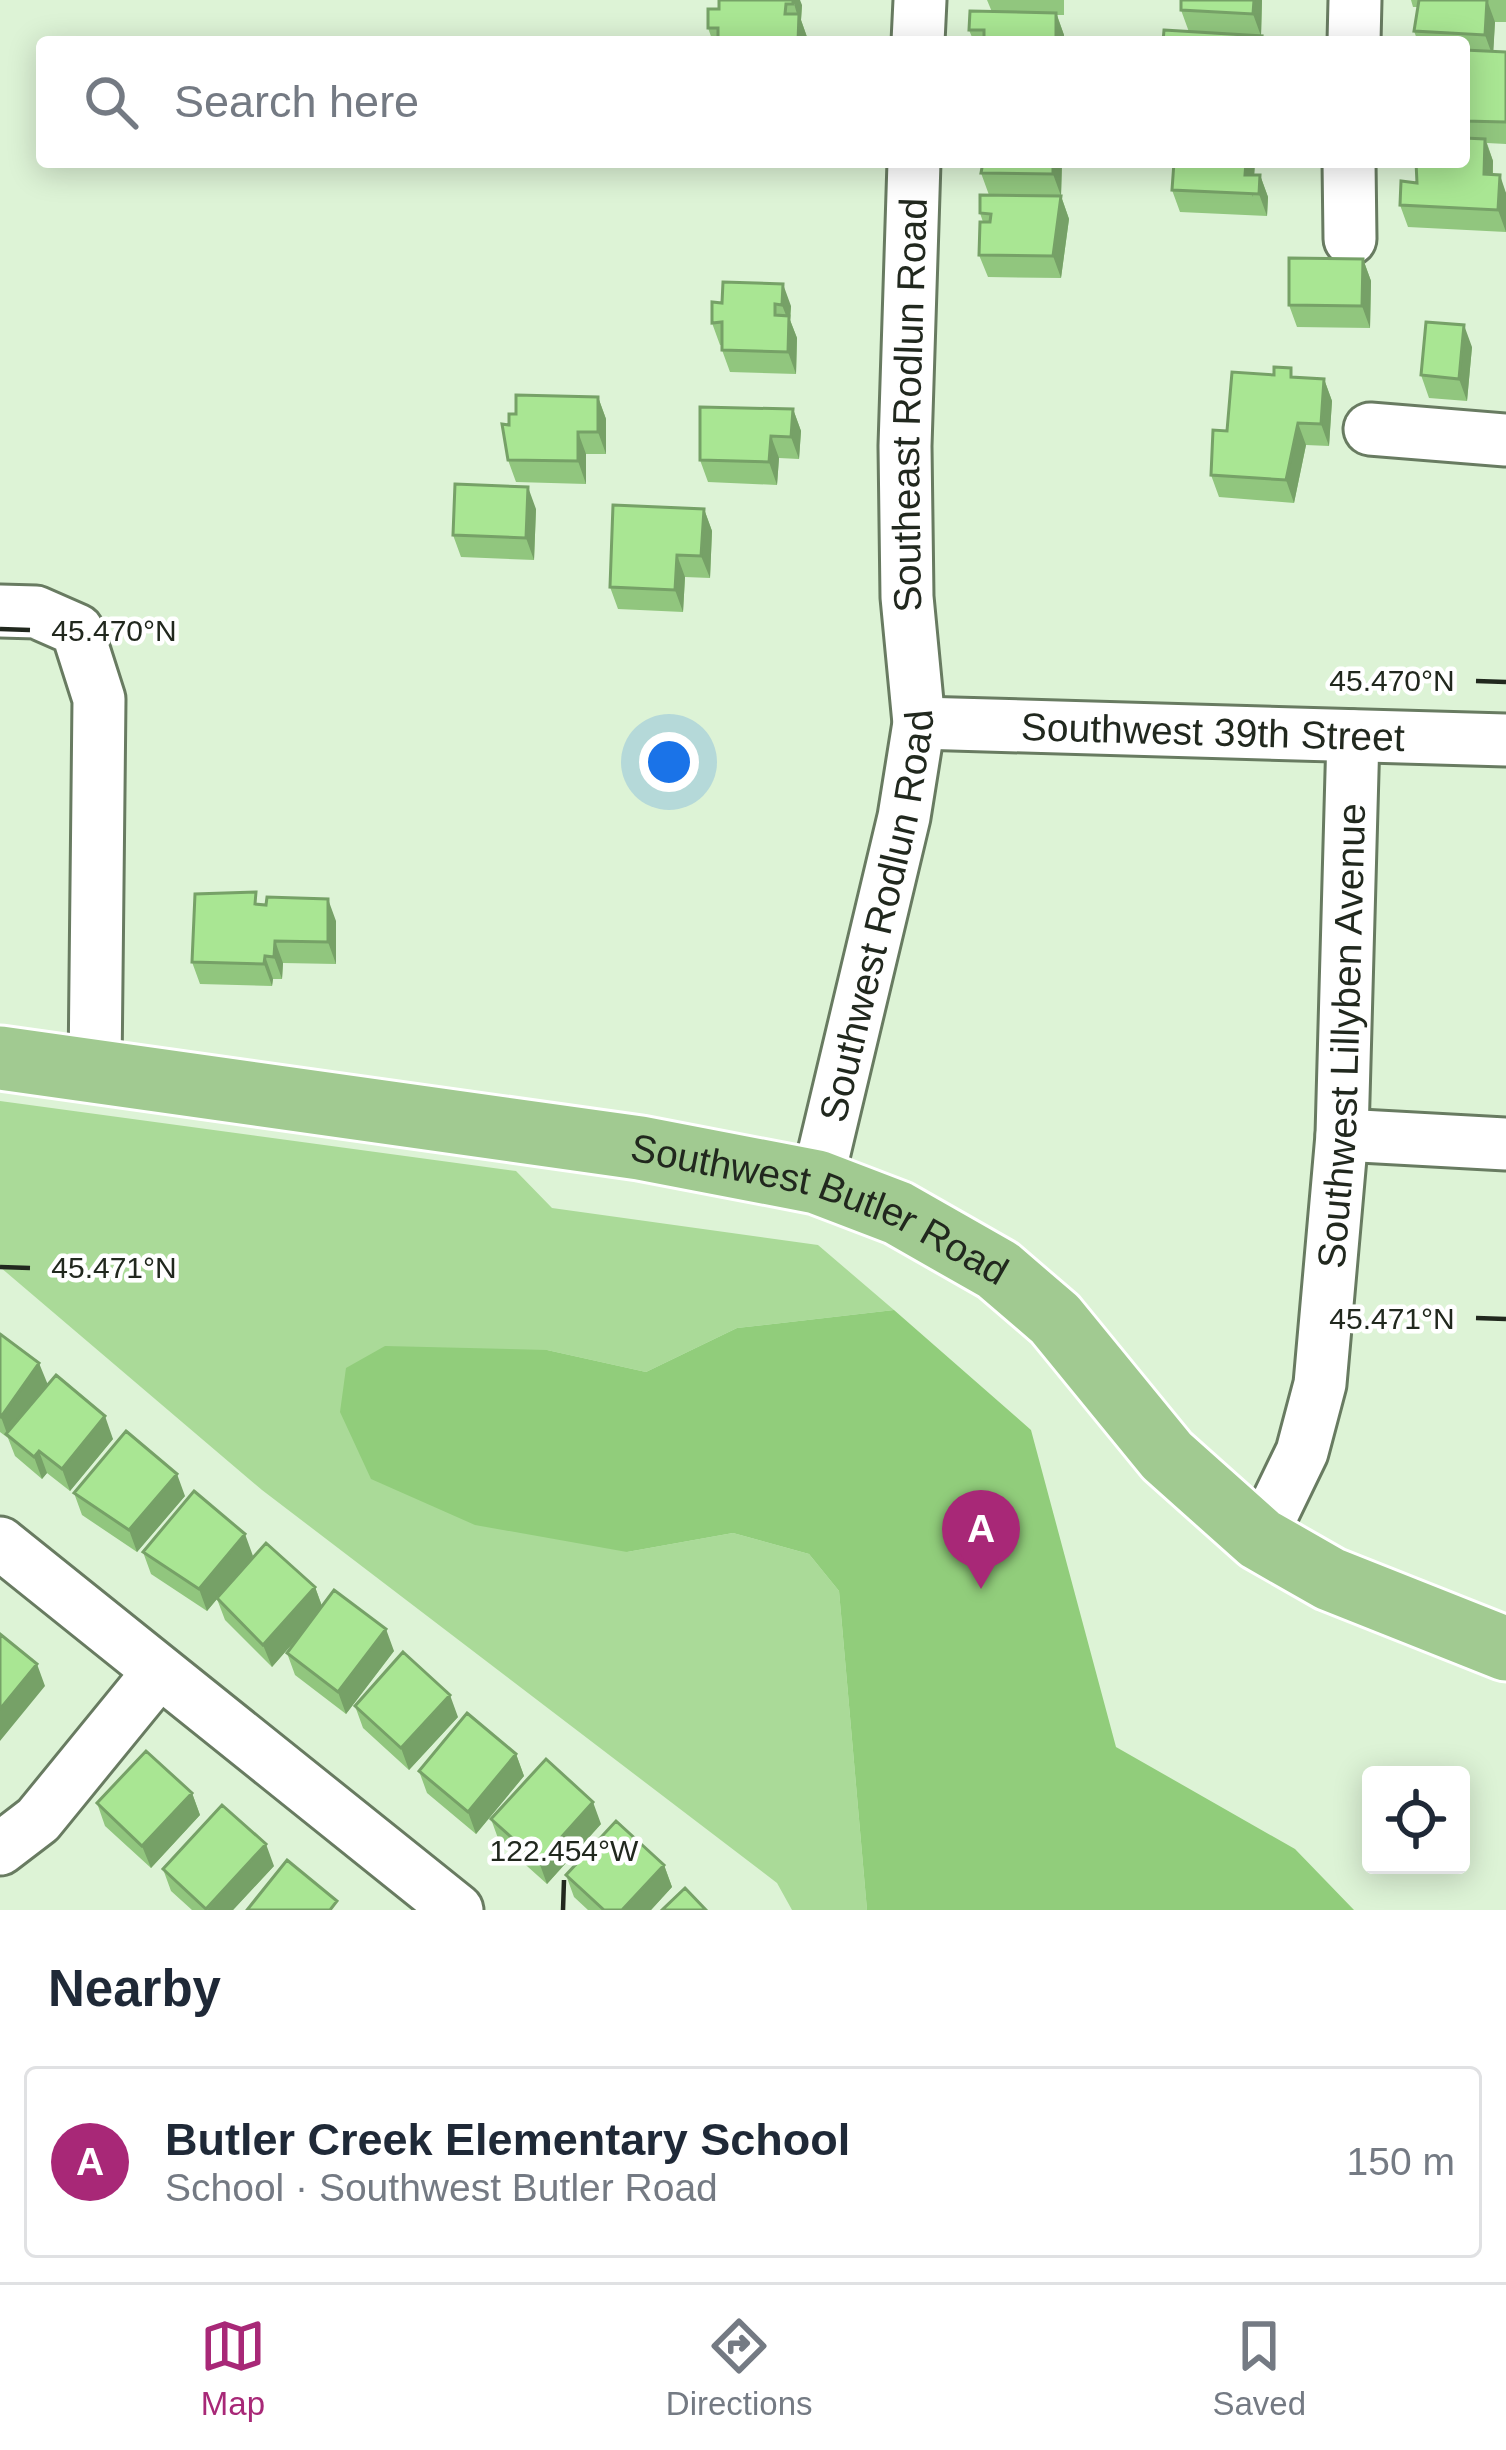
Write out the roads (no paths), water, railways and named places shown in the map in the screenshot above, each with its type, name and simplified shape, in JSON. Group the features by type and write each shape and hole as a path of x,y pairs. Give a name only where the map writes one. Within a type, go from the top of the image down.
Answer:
{"main road":[{"name":"Southwest Butler Road","path":"0,1058 640,1148 817,1182 898,1213 998,1270 1055,1319 1167,1456 1260,1539 1330,1579 1506,1649"}],"street":[{"path":"918,36 920,0"},
{"path":"1354,36 1355,0"},
{"name":"Southeast Rodlun Road","path":"911,648 905,446 914,168"},
{"path":"1348,168 1350,238"},
{"path":"1370,429 1506,440"},
{"path":"0,611 36,612 77,630 99,699 95,1070"},
{"name":"Southwest Rodlun Road","path":"817,1182 904,817 920,723 911,648"},
{"name":"Southwest 39th Street","path":"920,723 1506,740"},
{"name":"Southwest Lillyben Avenue","path":"1260,1539 1302,1452 1320,1384 1342,1135 1353,736"},
{"path":"1342,1135 1506,1144"},
{"path":"0,1543 457,1910"},
{"path":"0,1849 38,1820 158,1673"}],"place":[{"name":"Butler Creek Elementary School","path":"981,1589"}]}
